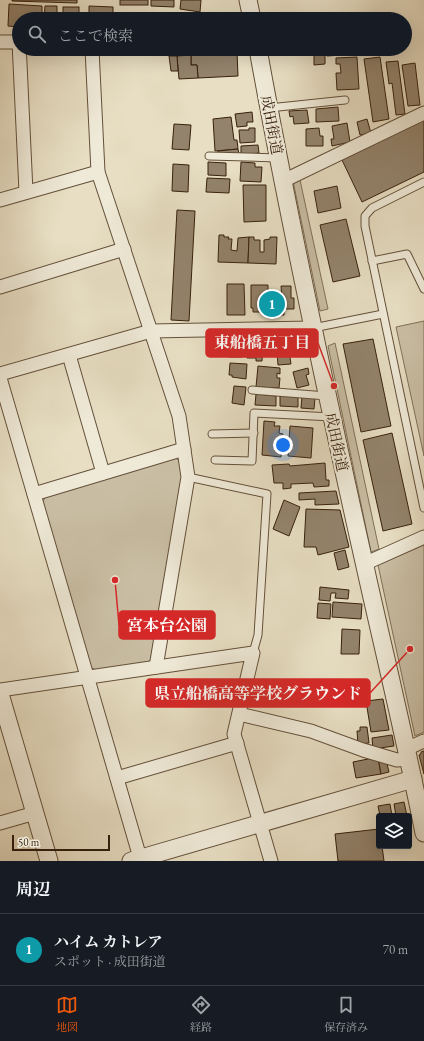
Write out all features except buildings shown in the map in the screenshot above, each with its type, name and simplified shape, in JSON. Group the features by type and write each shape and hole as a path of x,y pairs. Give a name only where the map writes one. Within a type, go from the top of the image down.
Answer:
{"street":[{"path":"248,0 251,12"},
{"path":"0,42 12,42"},
{"path":"20,56 26,192"},
{"path":"92,56 98,172 179,416 188,477 156,667"},
{"name":"成田街道","path":"259,56 327,396 424,833"},
{"path":"283,181 424,113"},
{"path":"0,200 98,172"},
{"path":"0,287 124,249"},
{"path":"0,374 151,331 313,328"},
{"path":"69,355 103,473"},
{"path":"0,378 116,778 137,860 413,780"},
{"path":"34,494 184,449"},
{"path":"364,564 424,536"},
{"path":"0,690 253,653 234,734 272,861"},
{"path":"0,694 49,861"},
{"path":"239,714 311,731 363,750 398,760 424,741"},
{"path":"116,778 237,743"},
{"path":"0,823 35,813"}],"lane":[{"path":"269,108 345,100"},
{"path":"209,156 279,158"},
{"path":"424,182 372,208 365,216 365,226 372,261 424,508"},
{"path":"372,261 407,254 424,289"},
{"path":"313,328 383,314"},
{"path":"252,390 327,396"},
{"path":"215,460 252,461 254,413 332,417"},
{"path":"212,434 254,433"},
{"path":"188,477 267,494 258,634 253,653"}],"shaded area":[{"path":"300,180 328,309 320,311 293,181"},
{"path":"424,321 424,456 396,327"},
{"path":"335,343 379,549 371,552 328,346"},
{"path":"175,457 179,461 182,475 153,658 148,663 96,670 90,667 43,502 45,497"},
{"path":"424,545 424,732 415,736 378,565"}],"place":[{"name":"ハイム カトレア","path":"272,304"},
{"name":"東船橋五丁目","path":"334,386"},
{"name":"宮本台公園","path":"115,580"},
{"name":"県立船橋高等学校グラウンド","path":"410,649"}]}
